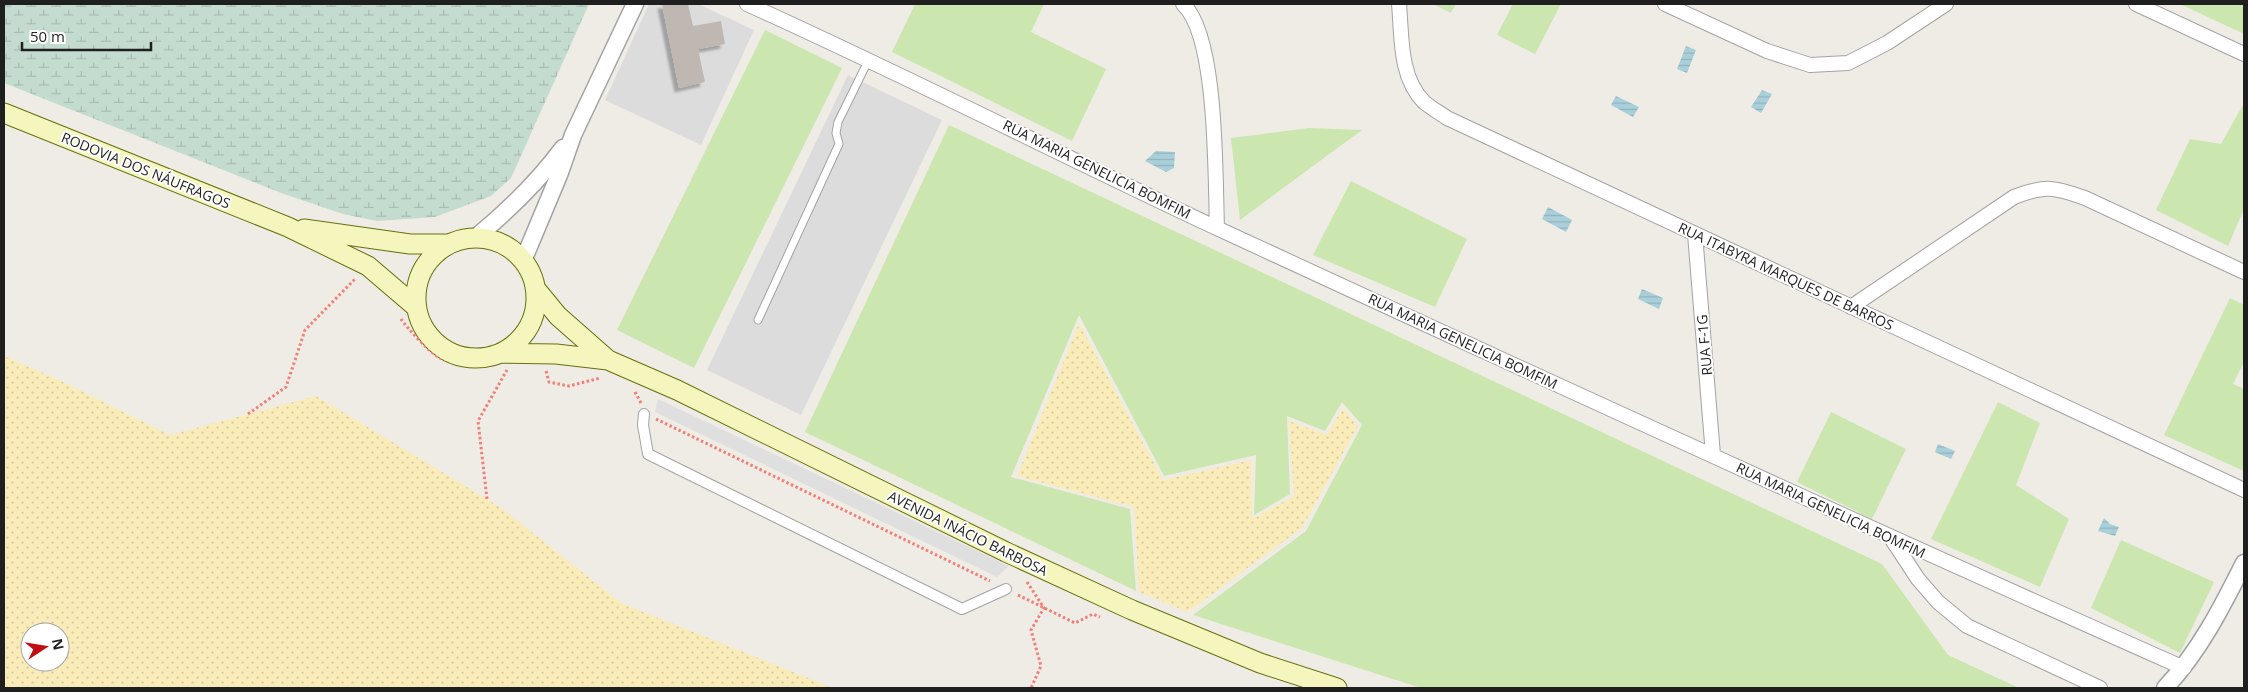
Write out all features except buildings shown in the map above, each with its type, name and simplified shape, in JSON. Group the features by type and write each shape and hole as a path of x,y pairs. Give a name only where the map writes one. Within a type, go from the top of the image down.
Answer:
{"main road":[{"name":"RODOVIA DOS NÁUFRAGOS","path":"4,113 288,227"},
{"path":"288,227 410,244 449,244"},
{"path":"288,227 368,266 416,307"},
{"path":"475,238 489,239 514,251 531,274 535,288 536,304 529,326 502,360 470,358 448,351 429,336 421,322 416,307 419,277 426,264 436,253 449,244 462,239 475,238"},
{"name":"AVENIDA INÁCIO BARBOSA","path":"535,288 558,316 608,360"},
{"name":"AVENIDA INÁCIO BARBOSA","path":"502,360 556,354 608,360 677,390 1006,552 1132,610 1260,663 1336,688"}],"street":[{"path":"523,261 559,176 573,135 635,4"},
{"name":"RUA MARIA GENELICIA BOMFIM","path":"747,4 869,58 1217,228 1890,538 2184,668"},
{"path":"1183,4 1190,10 1204,42 1211,95 1217,228"},
{"name":"RUA ITABYRA MARQUES DE BARROS","path":"1400,4 1403,56 1410,80 1424,101 1447,118 2244,490"},
{"path":"1665,4 1766,51 1810,65 1848,63 1887,43 1946,4"},
{"path":"2136,4 2244,54"},
{"path":"475,238 511,208 540,178 573,135"},
{"path":"1851,306 2014,197 2036,189 2058,189 2085,198 2244,272"},
{"name":"RUA F-1G","path":"1695,234 1712,455"},
{"path":"644,414 643,425 648,454 962,609 1006,589"},
{"path":"1890,538 1918,579 1938,602 1967,626 2100,688"},
{"path":"2165,688 2184,668 2227,597 2244,563"}],"lane":[{"path":"758,320 838,144 836,133 838,122 869,58"}],"path":[{"path":"248,414 286,387 304,330 362,272"},
{"path":"399,315 408,330 440,358 480,363 502,360 478,421 486,499"},
{"path":"600,378 609,381"},
{"path":"628,389 637,392 644,414 1075,623 1093,614 1102,618"},
{"path":"1023,576 1044,608"},
{"path":"1031,688 1040,666 1031,630 1044,608"}],"shaded area":[{"path":"649,4 698,4 754,30 701,145 605,100"},
{"path":"848,75 942,120 801,415 707,370"},
{"path":"658,399 1009,566 997,577 655,412"}],"green space":[{"path":"4,4 589,4 511,178 491,196 435,217 377,221 343,214 281,193 4,83"},
{"path":"915,4 1044,4 1031,32 1106,69 1072,141 892,52"},
{"path":"1433,4 1456,4 1451,13"},
{"path":"1513,4 1561,4 1535,54 1497,35"},
{"path":"2180,4 2244,4 2244,34"},
{"path":"765,30 842,68 694,368 617,330"},
{"path":"2244,103 2244,209 2228,246 2156,210 2190,139 2221,144"},
{"path":"949,125 1882,564 1948,655 2019,688 1421,688 1193,615 1306,531 1362,425 1342,402 1325,431 1287,416 1290,494 1254,515 1256,455 1164,476 1079,315 1011,477 1130,509 1136,591 805,432"},
{"path":"1309,128 1362,130 1240,220 1231,138"},
{"path":"1351,181 1467,239 1435,307 1313,255"},
{"path":"2230,298 2244,305 2244,362 2233,384 2244,389 2244,471 2164,435"},
{"path":"1998,402 2040,423 2016,485 2069,519 2040,587 1931,539"},
{"path":"1831,412 1906,449 1872,519 1797,482"},
{"path":"2121,540 2214,582 2180,653 2091,608"}],"sand":[{"path":"1079,323 1163,480 1251,460 1252,519 1294,496 1289,421 1327,435 1343,408 1358,426 1302,528 1188,612 1139,592 1134,507 1017,476"},
{"path":"4,356 61,381 170,435 316,396 500,507 621,603 833,688 4,688"}],"water":[{"path":"1686,46 1696,50 1687,73 1677,69"},
{"path":"1762,90 1772,94 1761,113 1751,107"},
{"path":"1616,96 1639,107 1633,117 1611,105"},
{"path":"1156,151 1175,152 1174,168 1166,172 1145,161"},
{"path":"1548,207 1572,220 1566,232 1542,219"},
{"path":"1642,289 1663,298 1659,309 1638,299"},
{"path":"1938,444 1955,451 1951,459 1935,452"},
{"path":"2104,518 2110,524 2119,527 2115,536 2098,531"}]}
